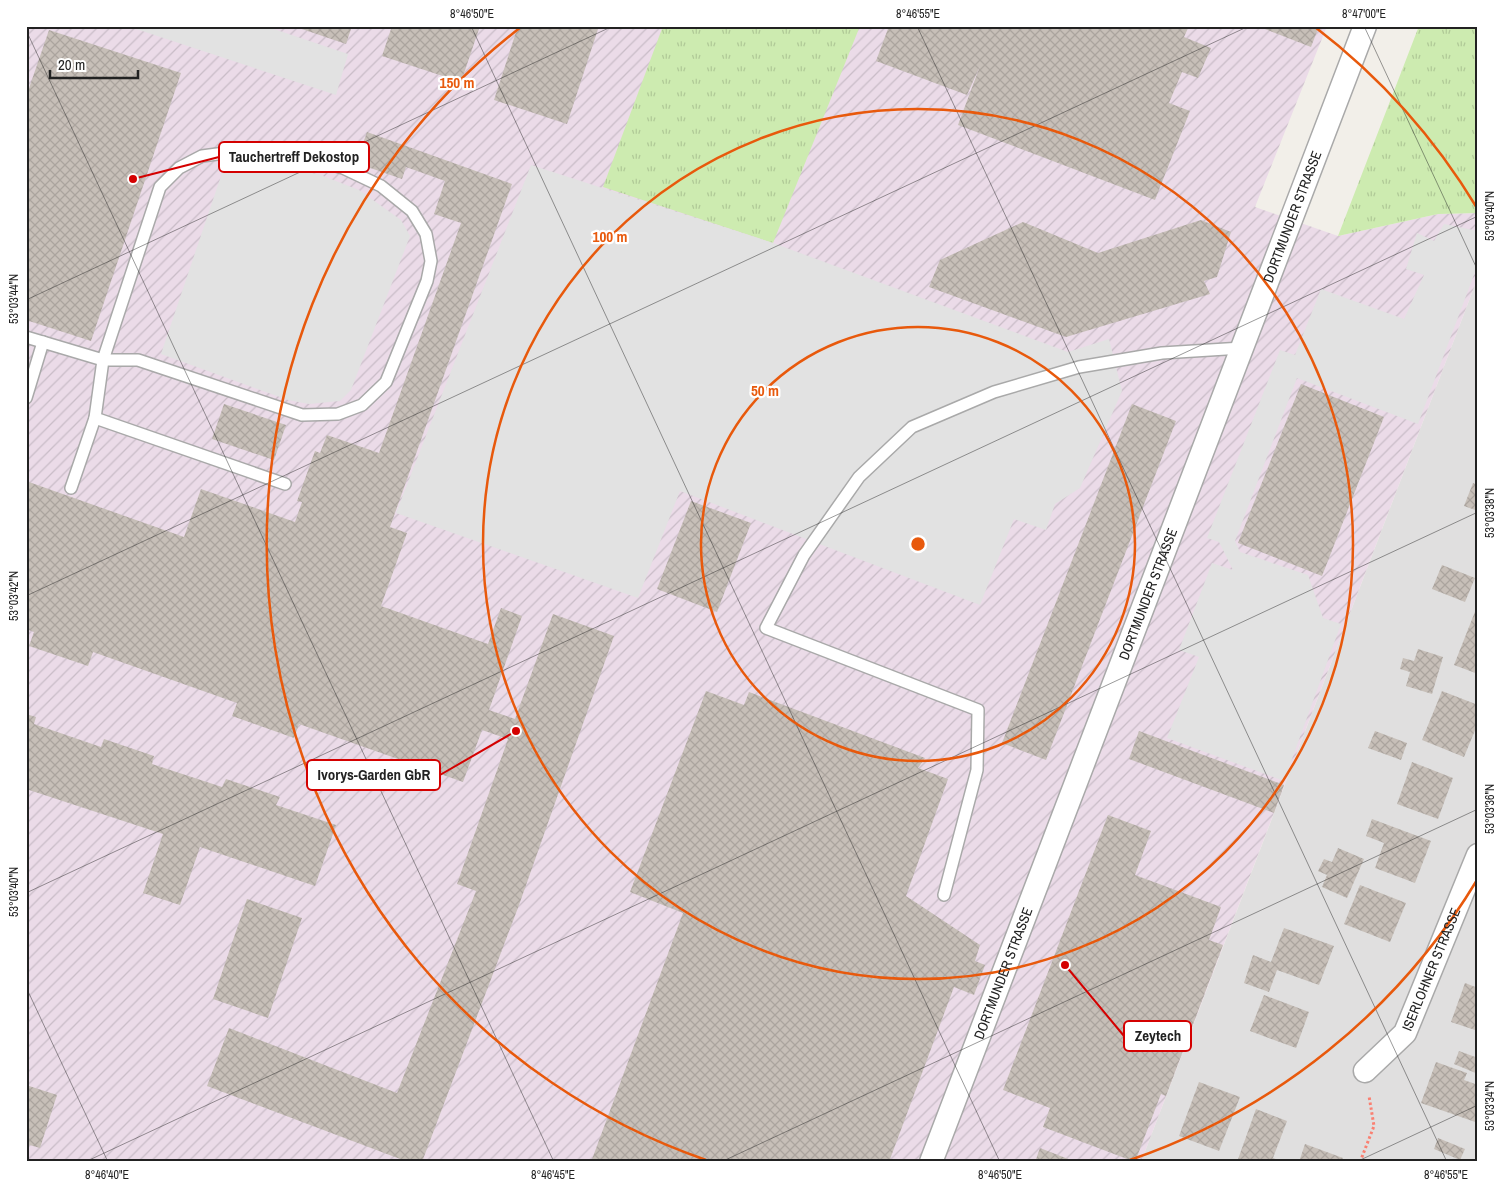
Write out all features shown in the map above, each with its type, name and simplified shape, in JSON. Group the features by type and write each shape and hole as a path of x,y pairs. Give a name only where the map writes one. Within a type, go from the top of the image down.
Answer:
{"street":[{"name":"DORTMUNDER STRASSE","path":"931,1162 1365,26"},
{"name":"ISERLOHNER STRASSE","path":"1365,1071 1405,1032 1478,855"}],"lane":[{"path":"26,338 103,360 138,360 302,415 338,414 362,405 386,382 427,281 431,261 426,234 412,211 381,186 343,168 292,152 240,151 202,156 179,168 160,187 103,360 95,418 71,488"},
{"path":"26,398 43,342"},
{"path":"944,895 977,770 978,710 766,628 804,555 859,478 912,427 994,392 1079,367 1162,352 1242,348"},
{"path":"95,418 285,484"}],"path":[{"path":"1360,1162 1374,1126 1365,1071"}],"shaded area":[{"path":"26,26 1327,26 1255,207 1338,236 1438,214 1478,213 1478,277 1141,1162 26,1162"},
{"path":"127,26 265,26 348,54 336,95"},
{"path":"531,165 773,243 1068,352 1109,339 1122,391 1080,488 1055,504 1046,530 1014,519 980,605 680,491 638,598 396,513"},
{"path":"269,167 318,174 359,190 401,220 410,236 351,390 340,401 309,404 288,400 161,354 223,170"},
{"path":"1444,224 1478,231 1478,264 1418,424 1297,378 1235,541 1240,552 1308,575 1323,618 1341,624 1284,781 1167,738 1199,657 1179,650 1212,563 1233,570 1219,542 1207,538 1280,350 1295,355 1321,289 1404,319 1424,275 1406,269 1417,233 1434,241"},
{"path":"1478,277 1478,1162 1141,1162 1225,942"}],"green space":[{"path":"663,26 860,26 773,243 603,187"},
{"path":"1419,26 1478,26 1478,213 1438,214 1338,236"}],"building":[{"path":"293,26 352,26 346,44"},
{"path":"392,26 480,26 461,82 382,56"},
{"path":"518,26 599,26 567,124 494,100"},
{"path":"889,26 1189,26 1184,37 1211,48 1198,78 1182,72 1169,103 1190,111 1155,200 958,125 980,66 967,95 876,61"},
{"path":"1257,26 1319,26 1311,47"},
{"path":"49,30 181,73 91,341 26,320 26,97"},
{"path":"367,132 512,184 390,527 407,533 381,606 488,644 501,608 522,616 489,710 515,719 553,614 614,636 519,905 422,1162 408,1162 207,1086 229,1028 397,1093 476,891 457,884 508,739 482,730 463,782 299,724 294,738 232,716 237,703 93,652 88,666 29,646 34,632 26,629 26,481 184,537 201,489 295,522 302,502 297,501 315,451 320,453 327,435 379,453 461,223 434,214 445,181 406,167 402,179 356,163"},
{"path":"1201,220 1231,232 1217,277 1204,281 1210,294 1066,337 929,287 940,260 1023,222 1098,253"},
{"path":"1301,384 1384,417 1322,576 1238,543"},
{"path":"224,404 286,425 274,460 212,439"},
{"path":"1132,404 1176,421 1046,760 1002,743"},
{"path":"1473,483 1478,485 1478,511 1464,506"},
{"path":"691,501 751,523 717,612 657,589"},
{"path":"1442,565 1475,578 1465,602 1432,589"},
{"path":"1478,604 1478,674 1454,665"},
{"path":"1418,649 1443,657 1432,694 1406,686 1410,672 1400,669 1403,658 1414,661"},
{"path":"706,691 744,705 749,692 925,758 918,768 948,779 906,896 980,945 975,961 985,965 974,995 954,987 889,1162 591,1162 683,913 630,892"},
{"path":"1442,691 1478,705 1478,723 1464,757 1422,740"},
{"path":"26,714 36,717 34,724 101,747 104,739 154,756 152,764 222,787 226,779 280,797 276,805 336,825 315,886 200,847 180,905 143,893 163,834 26,789"},
{"path":"1139,731 1284,785 1274,813 1129,759"},
{"path":"1375,731 1407,743 1401,760 1368,748"},
{"path":"1412,762 1453,778 1438,819 1397,804"},
{"path":"1108,815 1151,831 1135,875 1221,907 1209,940 1223,945 1166,1096 1161,1094 1135,1162 1043,1127 1050,1108 1003,1090"},
{"path":"1372,819 1431,841 1415,883 1375,868 1384,843 1366,836"},
{"path":"1338,848 1364,859 1347,898 1322,887 1327,875 1318,871 1324,859 1332,862"},
{"path":"1360,885 1406,903 1390,942 1344,924"},
{"path":"247,899 302,918 268,1018 213,999"},
{"path":"1284,928 1334,946 1319,985 1277,970 1269,992 1244,983 1253,955 1271,962"},
{"path":"1465,983 1478,988 1478,1031 1451,1022"},
{"path":"1264,995 1309,1012 1296,1048 1250,1031"},
{"path":"1459,1051 1478,1058 1478,1074 1454,1064"},
{"path":"1436,1062 1467,1073 1464,1080 1478,1085 1478,1123 1421,1103"},
{"path":"1199,1082 1240,1097 1219,1151 1179,1136"},
{"path":"26,1085 57,1095 40,1148 26,1144"},
{"path":"1256,1109 1287,1121 1273,1158 1283,1162 1237,1162"},
{"path":"1438,1138 1465,1149 1460,1160 1434,1149"},
{"path":"1305,1144 1343,1158 1342,1162 1299,1162"},
{"path":"1040,1148 1076,1162 1035,1162"}],"place":[{"name":"Tauchertreff Dekostop","path":"133,179"},
{"name":"Ivorys-Garden GbR","path":"516,731"},
{"name":"Zeytech","path":"1065,965"}]}
